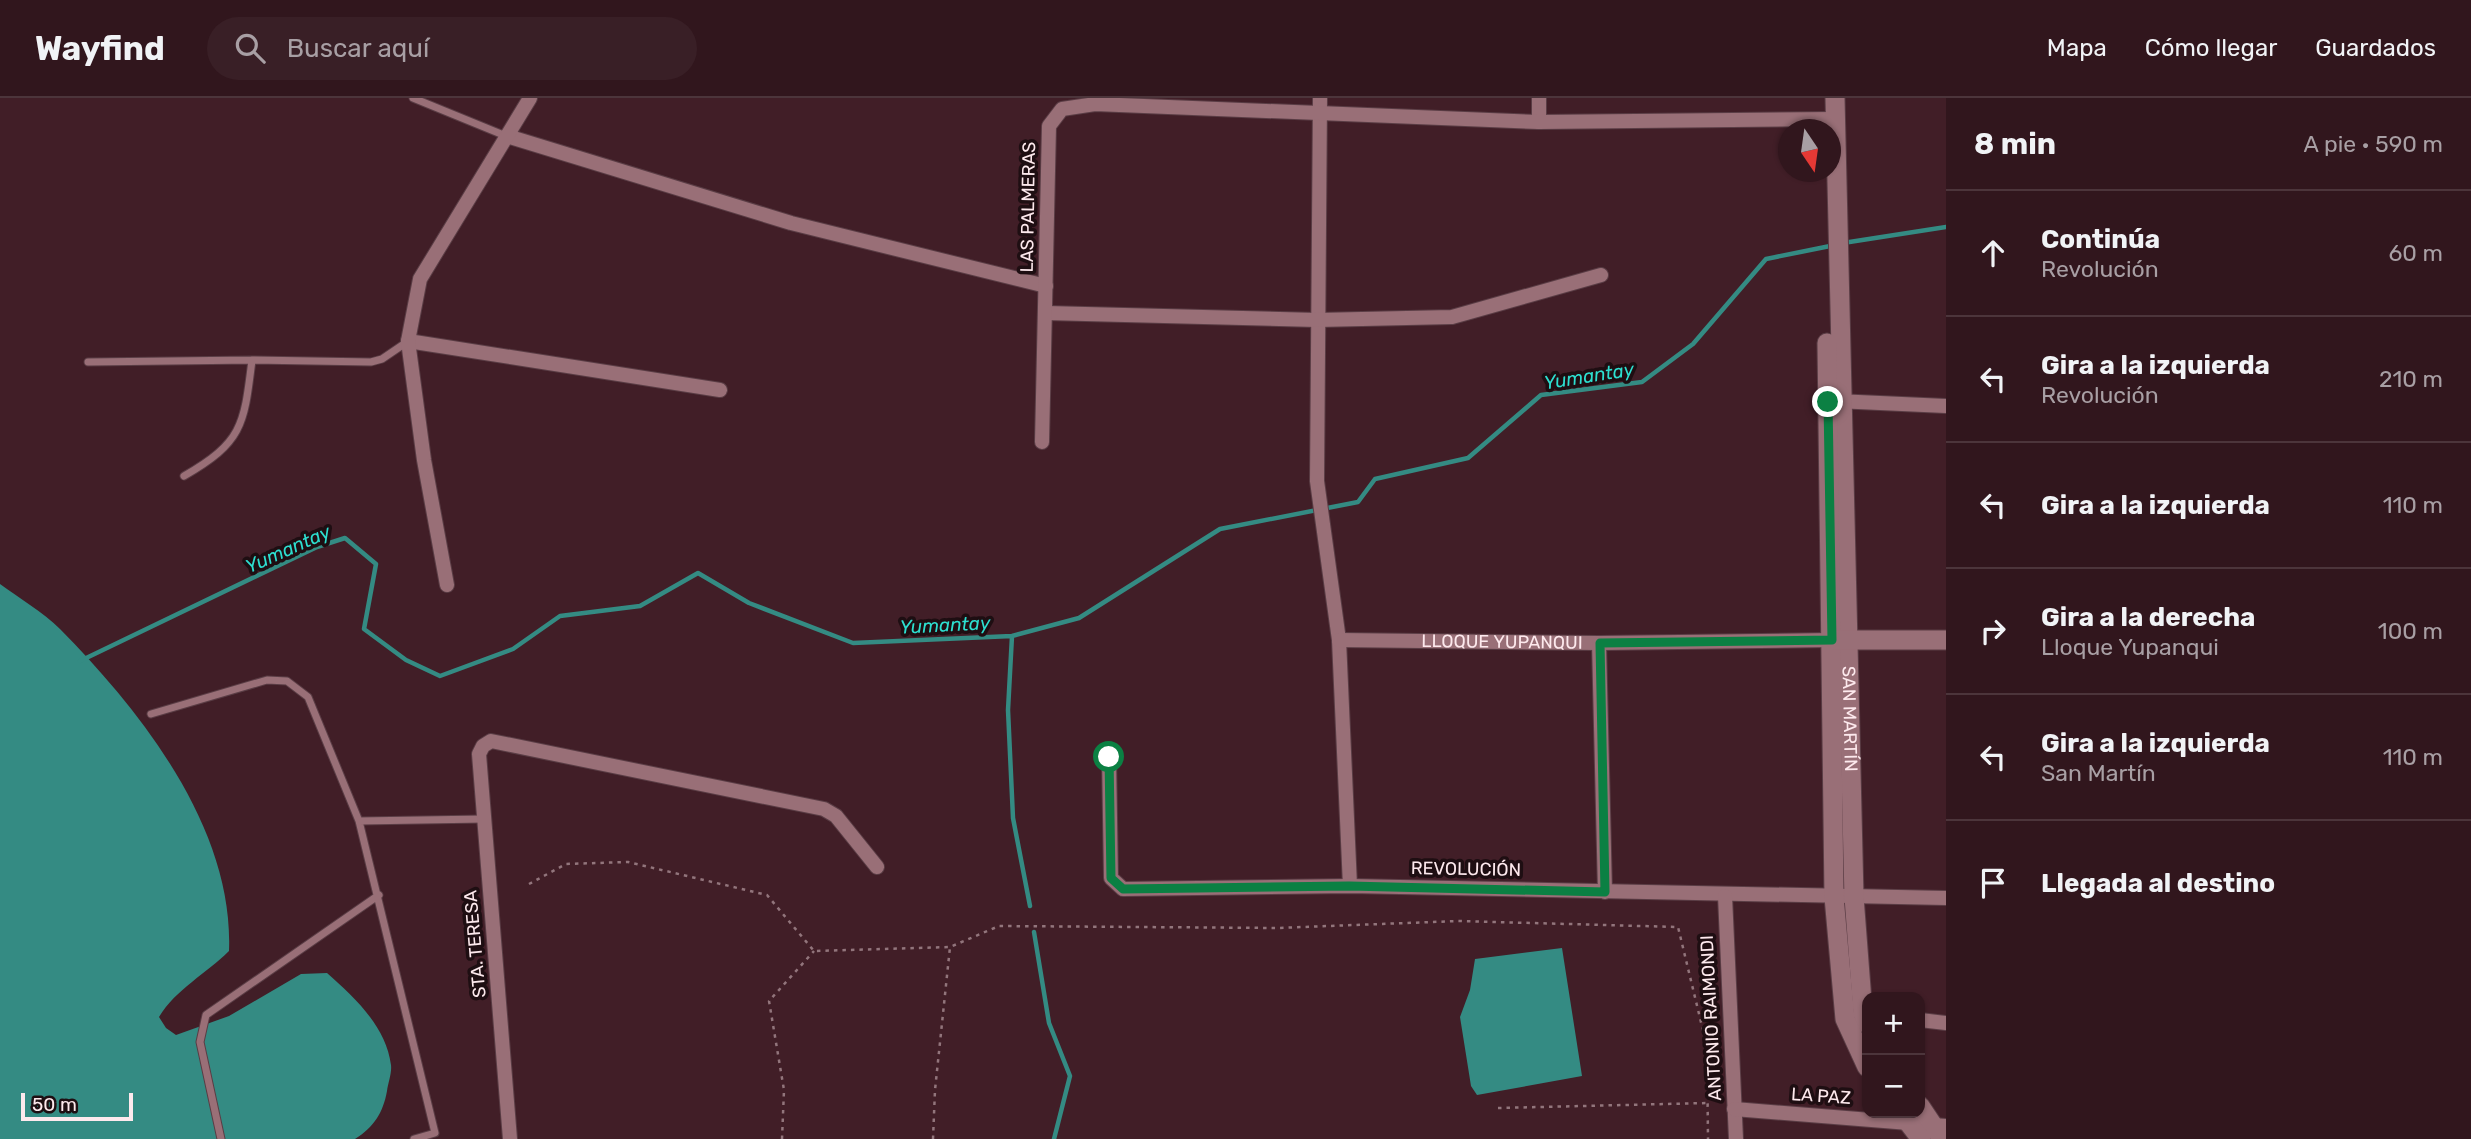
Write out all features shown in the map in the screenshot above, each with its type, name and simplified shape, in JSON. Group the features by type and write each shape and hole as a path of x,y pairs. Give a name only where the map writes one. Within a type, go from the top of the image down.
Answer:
{"main road":[{"path":"1822,98 1826,119"},
{"path":"1827,119 1835,98"},
{"name":"SAN MARTÍN","path":"1824,182 1830,221"},
{"name":"SAN MARTÍN","path":"1828,182 1835,401 1845,1019 1862,1056"},
{"name":"LLOQUE YUPANQUI","path":"1839,640 1946,640"},
{"name":"SAN MARTÍN","path":"1844,897 1862,995"},
{"path":"1912,1118 1921,1139"},
{"path":"1918,1118 1941,1130"}],"street":[{"path":"447,585 424,460 408,341 420,279 530,98"},
{"path":"1539,98 1539,122"},
{"name":"LAS PALMERAS","path":"1042,442 1049,126 1062,109 1095,101 1320,105 1539,122 1778,122"},
{"path":"1320,105 1317,481 1339,640 1349,886"},
{"path":"507,136 791,223 1046,286"},
{"path":"1046,313 1317,320 1452,317 1601,275"},
{"path":"408,341 720,390"},
{"path":"1835,401 1946,406"},
{"name":"LLOQUE YUPANQUI","path":"1339,640 1600,643 1839,640"},
{"path":"1600,643 1605,892"},
{"name":"STA. TERESA","path":"510,1139 479,754 483,746 491,740 824,809 836,816 877,867"},
{"name":"REVOLUCIÓN","path":"1109,757 1111,878 1116,886 1123,889 1349,886 1725,896 1946,898"},
{"name":"ANTONIO RAIMONDI","path":"1725,896 1736,1139"},
{"path":"1925,1021 1946,1023"},
{"name":"LA PAZ","path":"1734,1109 1862,1113"}],"lane":[{"path":"413,98 507,136"},
{"path":"88,362 371,362 382,359 408,341"},
{"path":"184,476 217,457 234,436 246,409 252,360"},
{"path":"151,714 267,680 287,681 308,697 359,821 379,895 435,1133 414,1139"},
{"path":"359,821 484,819"},
{"path":"221,1139 200,1042 206,1015 379,895"}],"path":[{"path":"529,884 566,864 628,862 767,895 814,951"},
{"path":"782,1139 783,1090 769,1001 814,951 950,947 999,926 1277,928 1458,921 1678,927 1707,1047 1708,1139"},
{"path":"933,1139 935,1090 950,947"},
{"path":"1498,1108 1708,1103"}],"water":[{"path":"0,584 53,623 122,697 177,775 199,817 216,861 227,906 229,951 166,1007 159,1017 166,1028 176,1035 229,1016 301,974 327,973 358,1002 376,1025 388,1051 391,1065 380,1113 367,1130 355,1139 0,1139"},
{"path":"1562,948 1582,1076 1477,1095 1471,1086 1460,1017 1470,990 1475,959"}],"waterway":[{"name":"Yumantay","path":"1843,243 1946,227"},
{"name":"Yumantay","path":"80,661 317,547 345,538 376,564 364,629 406,660 440,676 513,649 560,616 640,606 698,573 749,603 853,643 1012,636 1079,618 1220,529 1358,502 1375,479 1468,458 1541,395 1642,382 1693,344 1766,259 1835,245"},
{"path":"1012,636 1008,710 1013,818 1030,906"},
{"path":"1034,932 1049,1023 1070,1076 1054,1139"}],"route":[{"path":"1109,757 1111,878 1116,886 1123,889 1349,886 1605,892 1600,643 1832,640 1828,402"}]}
